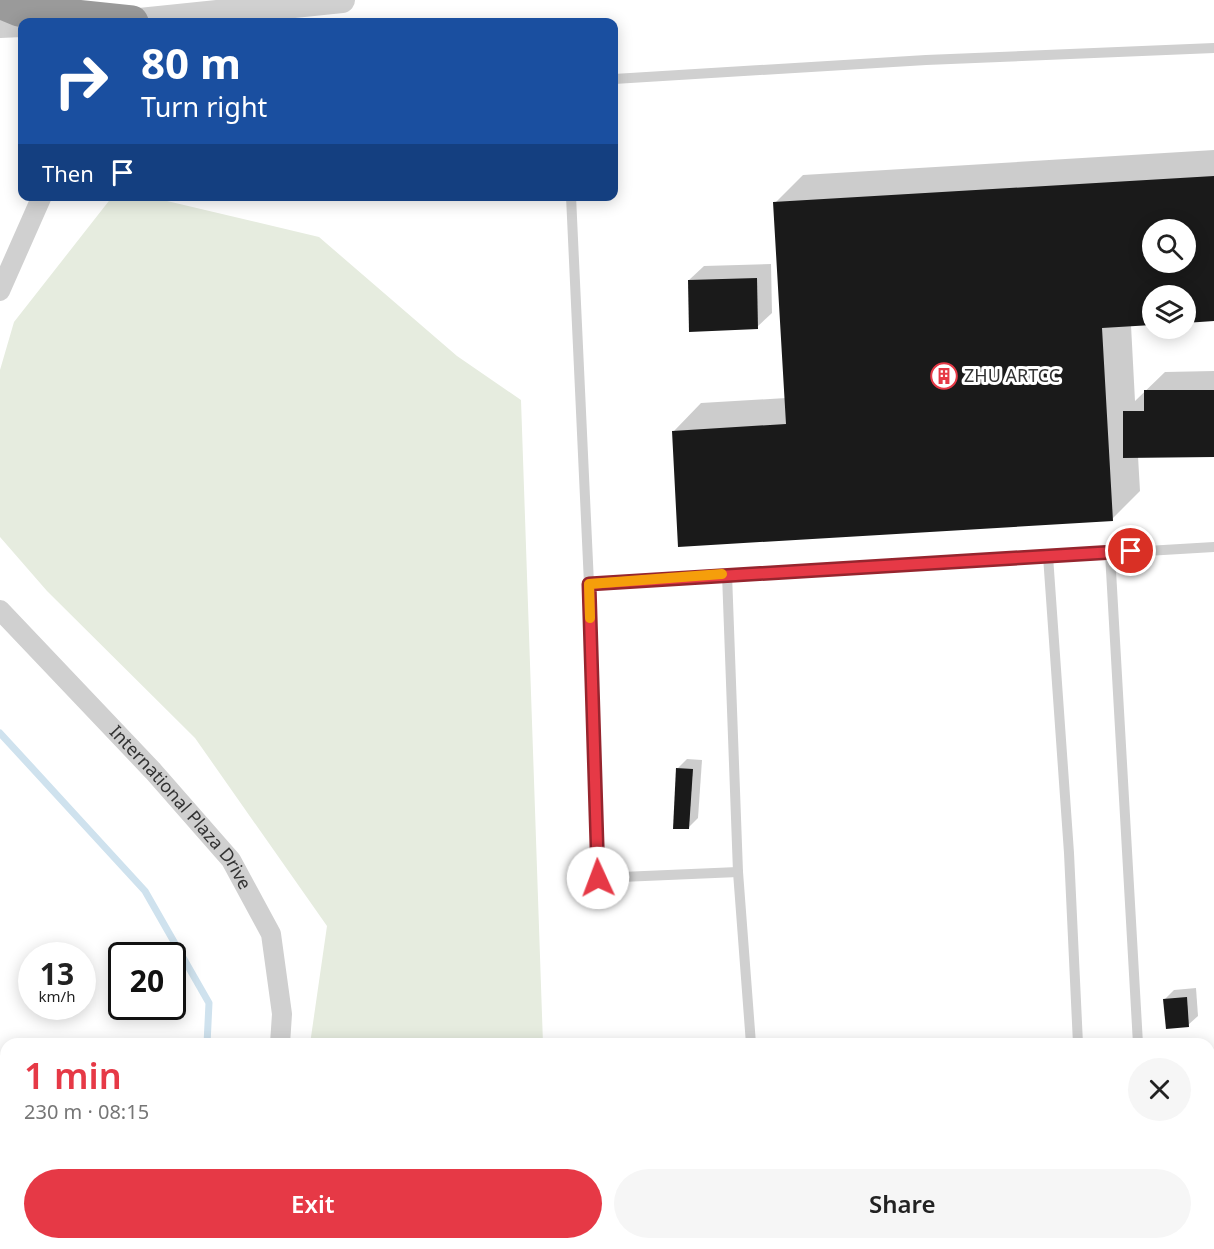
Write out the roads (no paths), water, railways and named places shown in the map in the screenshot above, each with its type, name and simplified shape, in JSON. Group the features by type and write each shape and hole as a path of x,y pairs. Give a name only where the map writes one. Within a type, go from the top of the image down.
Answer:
{"highway":[{"path":"0,2 19,10 94,18"}],"street":[{"path":"194,18 342,0"},
{"path":"0,25 18,24"},
{"path":"0,291 40,201"},
{"name":"International Plaza Drive","path":"0,610 153,771 231,860 271,934 282,1014 280,1038"}],"lane":[{"path":"618,79 926,60 1214,48"},
{"path":"571,201 589,584 598,878 738,872"},
{"path":"589,584 727,574 1214,547"},
{"path":"1110,553 1138,1038"},
{"path":"1048,556 1069,853 1078,1038"},
{"path":"727,574 738,872 751,1038"}],"waterway":[{"path":"0,733 145,891 209,1003 207,1038"}],"place":[{"name":"ZHU ARTCC","path":"944,376"}]}
